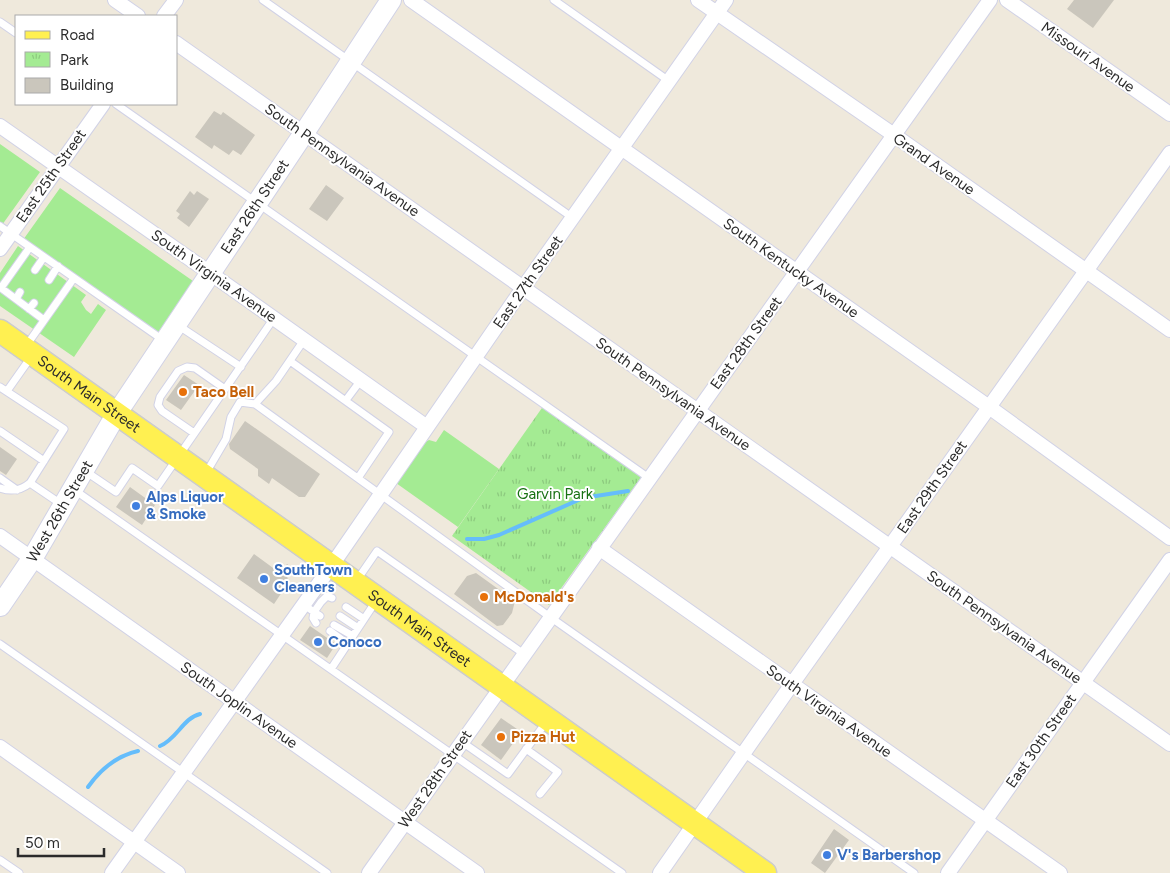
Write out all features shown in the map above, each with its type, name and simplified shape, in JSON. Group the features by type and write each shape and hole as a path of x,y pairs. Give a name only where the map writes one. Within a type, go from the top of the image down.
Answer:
{"main road":[{"name":"South Main Street","path":"0,331 765,873"}],"street":[{"path":"115,0 137,15"},
{"path":"165,15 176,0"},
{"name":"East 26th Street","path":"117,414 391,0"},
{"name":"South Kentucky Avenue","path":"411,0 989,407 1170,538"},
{"name":"Grand Avenue","path":"698,0 894,135 1170,330"},
{"name":"East 27th Street","path":"112,873 282,635 313,614 332,565 523,288 726,0"},
{"name":"East 28th Street","path":"501,685 990,0"},
{"name":"Missouri Avenue","path":"1007,0 1170,114"},
{"name":"South Pennsylvania Avenue","path":"178,44 1170,744"},
{"name":"East 25th Street","path":"0,249 6,229 58,167 102,105"},
{"name":"South Virginia Avenue","path":"0,126 427,428"},
{"name":"East 29th Street","path":"660,873 1170,152"},
{"name":"West 26th Street","path":"0,606 32,558 117,414"},
{"name":"South Joplin Avenue","path":"0,536 478,873"},
{"name":"South Virginia Avenue","path":"599,548 1060,873"},
{"name":"East 30th Street","path":"948,873 1170,560"},
{"name":"West 28th Street","path":"369,873 501,685"},
{"path":"0,747 178,873"}],"lane":[{"path":"263,0 573,218"},
{"path":"554,0 669,81"},
{"path":"0,22 15,32"},
{"path":"117,105 648,478"},
{"path":"6,229 165,341"},
{"path":"30,247 1,288 18,296 44,320"},
{"path":"35,270 44,257"},
{"path":"49,280 58,266"},
{"path":"0,488 8,491 17,490 30,483 64,429 3,389 29,351 44,320 74,278"},
{"path":"84,470 116,492 132,468 158,486 274,318"},
{"path":"176,324 240,367"},
{"path":"255,404 276,381 304,340"},
{"path":"290,360 389,432 358,478"},
{"path":"194,433 162,411 158,405 160,397 178,371 187,367 195,368 225,389"},
{"path":"346,400 361,380"},
{"path":"204,475 226,439 231,417 240,402 255,404 550,617 914,873"},
{"path":"0,431 44,461"},
{"path":"0,478 17,490"},
{"path":"30,483 68,497 282,635 622,873"},
{"path":"355,582 377,551 524,654"},
{"path":"313,614 324,604 328,596 332,598"},
{"path":"330,669 378,598"},
{"path":"346,607 364,619"},
{"path":"340,616 358,628"},
{"path":"348,644 332,628 352,636"},
{"path":"0,644 327,873"},
{"path":"462,742 508,774 549,719"},
{"path":"526,750 558,772 540,794"},
{"path":"0,860 19,873"}],"green space":[{"path":"0,144 40,172 2,225 0,223"},
{"path":"60,188 193,281 157,334 23,240"},
{"path":"18,246 86,295 81,302 91,314 98,304 106,310 74,357 0,306 0,273"},
{"name":"Garvin Park","path":"544,405 642,476 549,605 452,536"},
{"path":"444,430 499,469 458,527 396,483 424,443 429,440 436,442"}],"building":[{"path":"1074,0 1114,0 1093,28 1067,9"},
{"path":"214,111 221,115 223,112 255,135 241,155 233,150 229,155 214,145 212,149 195,137"},
{"path":"326,185 344,198 327,221 309,209"},
{"path":"190,191 194,195 197,191 209,199 189,227 177,218 180,214 176,211"},
{"name":"Taco Bell","path":"184,375 199,385 181,410 166,400"},
{"path":"245,421 320,474 305,497 299,497 272,478 269,484 258,476 258,469 230,449 229,444"},
{"path":"0,447 17,459 6,475 0,471"},
{"name":"Alps Liquor & Smoke","path":"130,487 155,505 142,525 116,507"},
{"name":"SouthTown Cleaners","path":"254,554 280,573 287,564 294,569 287,578 290,580 274,604 237,578"},
{"name":"McDonald's","path":"476,573 515,601 512,613 503,625 497,626 454,594 467,576"},
{"name":"Conoco","path":"310,626 336,644 327,658 300,640"},
{"name":"Pizza Hut","path":"501,718 517,729 512,736 516,739 501,760 481,745"},
{"name":"V's Barbershop","path":"834,829 849,840 825,873 811,863"}],"waterway":[{"path":"467,539 484,539 499,535 583,498 628,491"},
{"path":"160,746 171,739 189,720 200,714"},
{"path":"88,787 109,764 123,756 138,751"}],"place":[{"name":"Taco Bell","path":"183,392"},
{"name":"Alps Liquor & Smoke","path":"136,506"},
{"name":"SouthTown Cleaners","path":"264,579"},
{"name":"McDonald's","path":"484,597"},
{"name":"Conoco","path":"318,642"},
{"name":"Pizza Hut","path":"501,737"},
{"name":"V's Barbershop","path":"827,855"}]}
